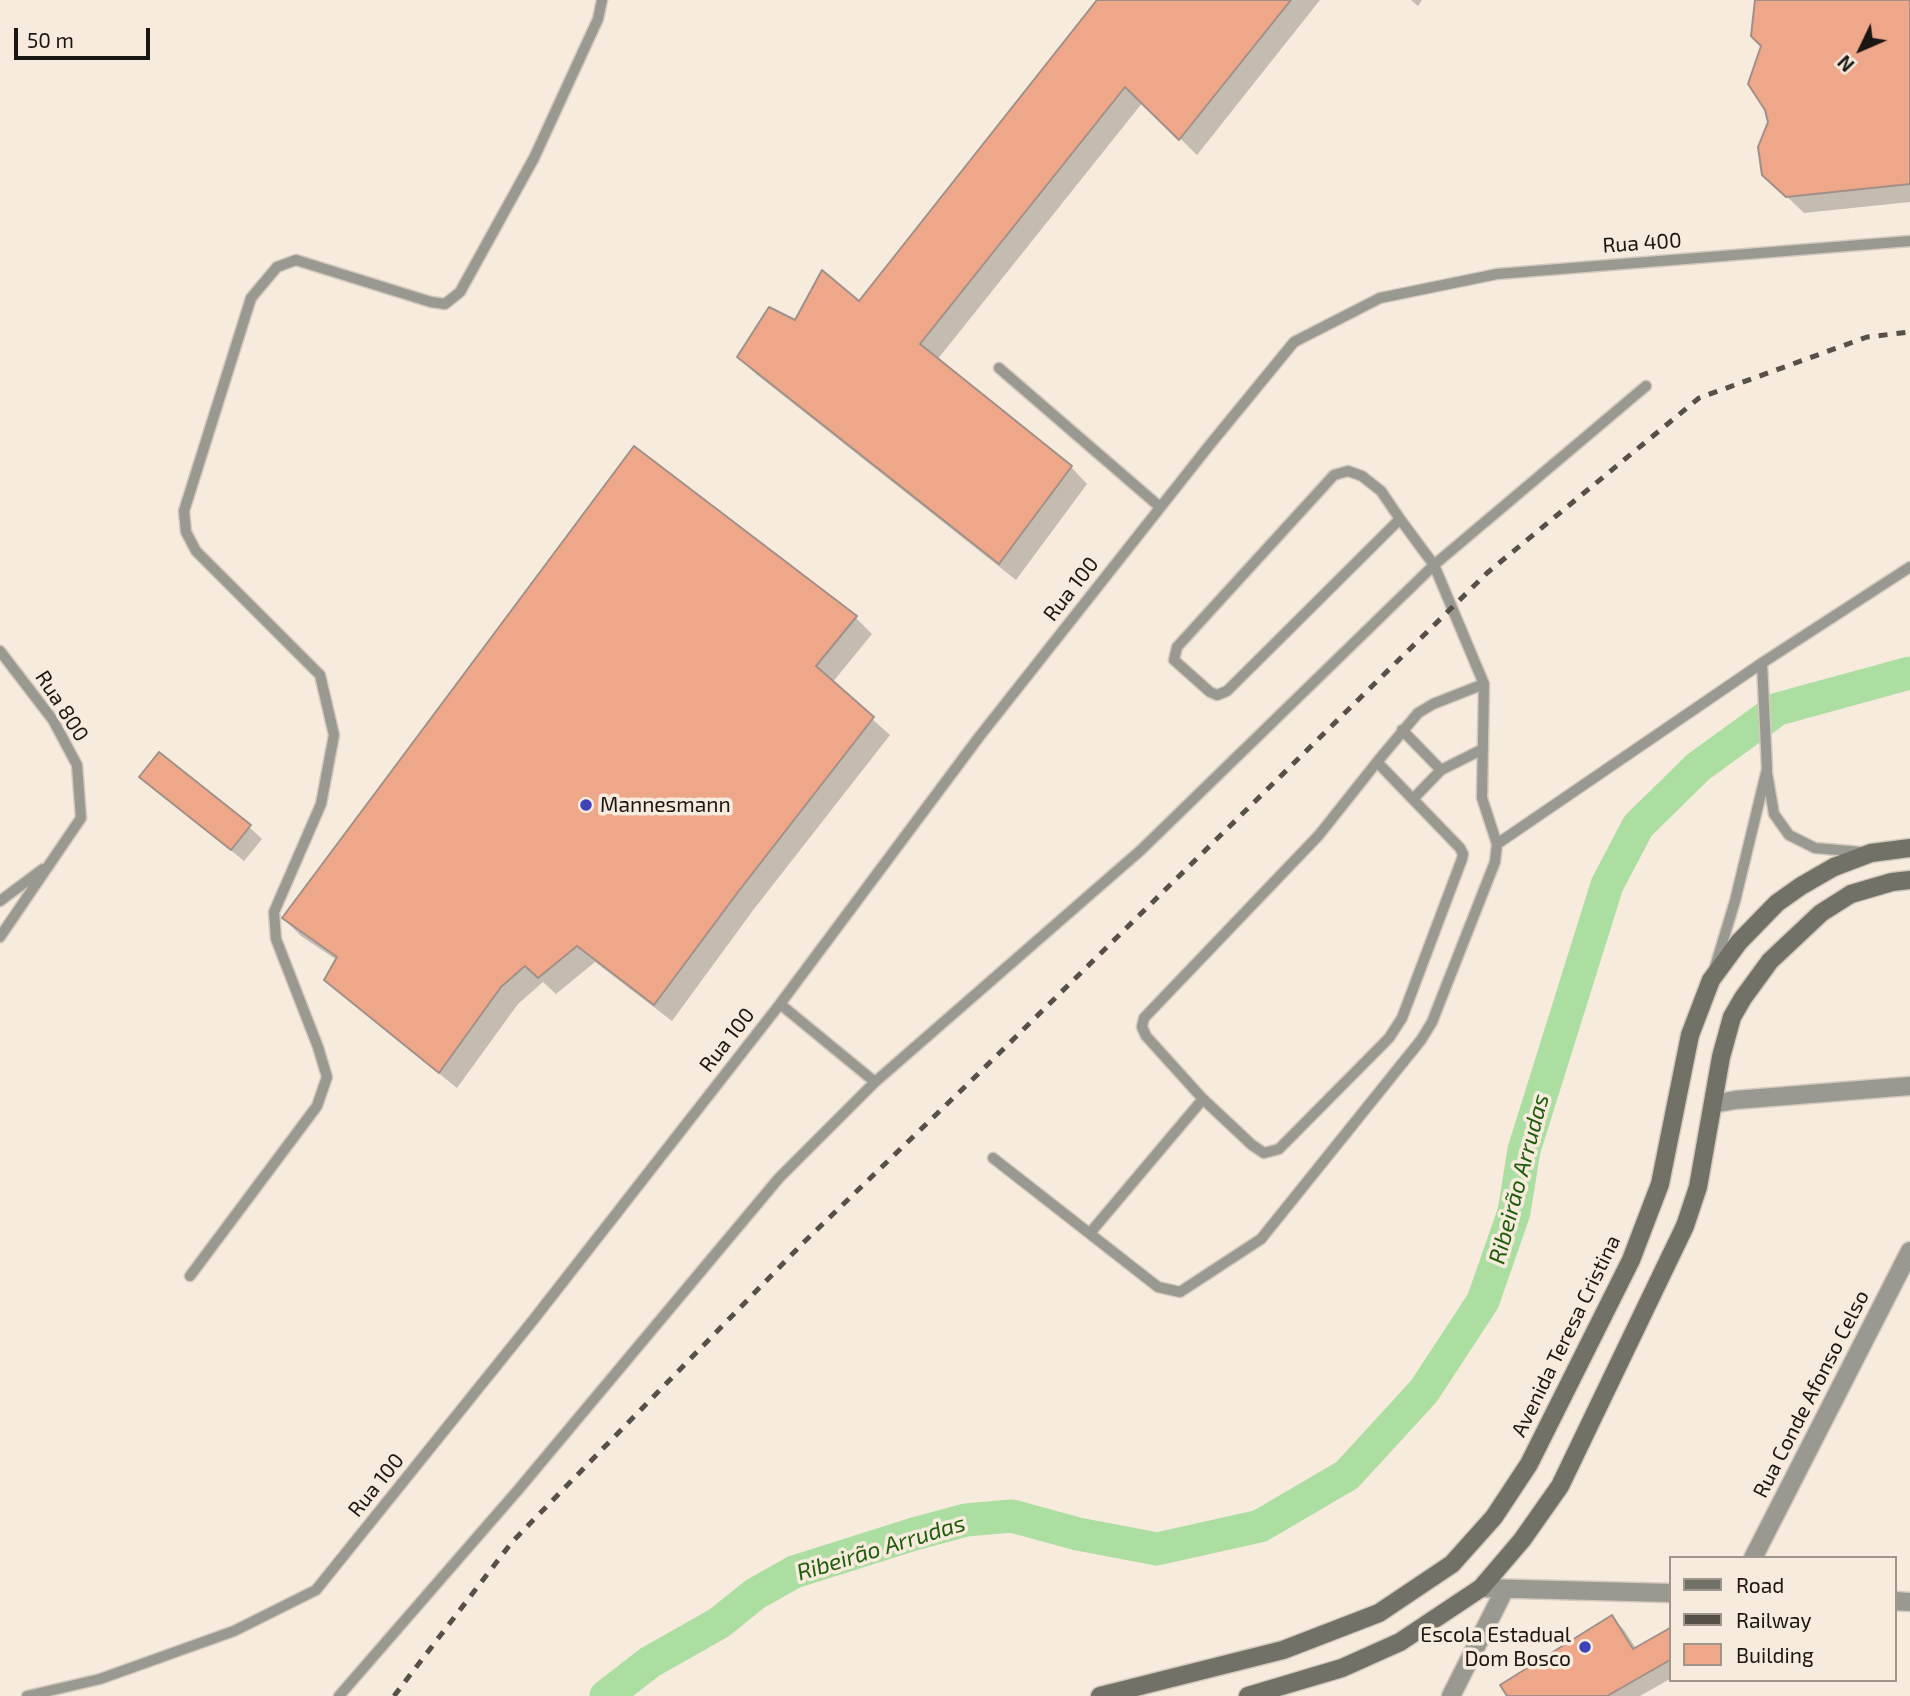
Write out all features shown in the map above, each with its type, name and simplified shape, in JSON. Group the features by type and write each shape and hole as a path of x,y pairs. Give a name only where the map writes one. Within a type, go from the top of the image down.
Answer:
{"main road":[{"name":"Avenida Teresa Cristina","path":"1100,1696 1283,1650 1379,1613 1452,1564 1494,1517 1529,1464 1631,1260 1660,1184 1690,1035 1711,980 1739,943 1777,904 1801,886 1834,867 1871,853 1910,848"},
{"path":"1248,1696 1342,1668 1400,1642 1481,1588 1522,1540 1560,1486 1685,1226 1698,1187 1721,1057 1732,1017 1770,961 1821,913 1851,894 1892,882 1910,880"}],"street":[{"path":"1713,1104 1910,1086"},
{"name":"Rua Conde Afonso Celso","path":"1754,1556 1910,1251"},
{"path":"1481,1588 1668,1593"},
{"path":"1451,1696 1505,1589"}],"lane":[{"path":"190,1276 317,1106 327,1077 276,939 274,912 321,804 334,735 320,675 195,551 186,532 184,511 251,298 277,267 296,260 430,302 445,304 460,292 534,158 593,30 602,0"},
{"name":"Rua 400","path":"1380,298 1497,274 1910,241"},
{"name":"Rua 100","path":"27,1696 100,1679 234,1631 316,1590 526,1330 780,1004 979,737 1294,342 1380,298"},
{"path":"999,368 1160,507"},
{"path":"339,1696 518,1490 779,1178 875,1082 1141,849 1434,565 1646,386"},
{"path":"993,1158 1158,1287 1180,1292 1261,1239 1421,1040 1432,1022 1495,862 1497,844 1482,798 1484,684 1434,565 1381,491 1362,476 1348,471 1334,475 1177,648 1174,660 1210,692 1217,695 1227,691 1401,519"},
{"path":"1497,844 1762,663 1910,567"},
{"name":"Rua 800","path":"0,651 53,720 78,765 81,818 0,937"},
{"path":"1762,663 1767,769 1774,814 1789,835 1815,848 1871,853"},
{"path":"1377,762 1463,854 1402,1018 1389,1038 1279,1149 1264,1153 1203,1099 1146,1036 1142,1027 1144,1018 1319,835 1402,730 1418,713 1433,704 1484,684"},
{"path":"1402,730 1441,770"},
{"path":"1413,799 1441,770 1483,749"},
{"path":"1711,980 1735,901 1767,769"},
{"name":"Rua 800","path":"0,901 52,862"},
{"path":"780,1004 875,1082"},
{"path":"1090,1233 1203,1099"}],"building":[{"path":"1097,0 1291,0 1179,140 1125,87 920,344 1072,466 999,564 737,357 769,307 795,320 822,270 859,301"},
{"path":"1755,0 1910,0 1910,184 1786,197 1762,175 1758,147 1768,122 1765,110 1748,84 1761,46 1751,36"},
{"name":"Mannesmann","path":"634,446 857,616 816,666 874,717 654,1005 577,946 538,978 525,966 501,987 439,1073 324,980 337,957 282,918"},
{"path":"159,752 251,825 231,850 139,777"},
{"path":"1612,1615 1633,1649 1668,1629 1668,1661 1607,1696 1507,1696 1500,1685"}],"waterway":[{"name":"Ribeirão Arrudas","path":"606,1696 650,1662 719,1623 755,1594 794,1572 914,1534 966,1520 1012,1516 1078,1534 1157,1549 1260,1526 1347,1475 1424,1391 1483,1301 1514,1212 1524,1150 1607,885 1638,826 1698,767 1778,709 1910,673"}],"railway":[{"path":"394,1696 512,1542 803,1243 1487,573 1699,398 1867,337 1910,332"}],"place":[{"name":"Mannesmann","path":"586,805"},
{"name":"Escola Estadual Dom Bosco","path":"1585,1647"}]}
